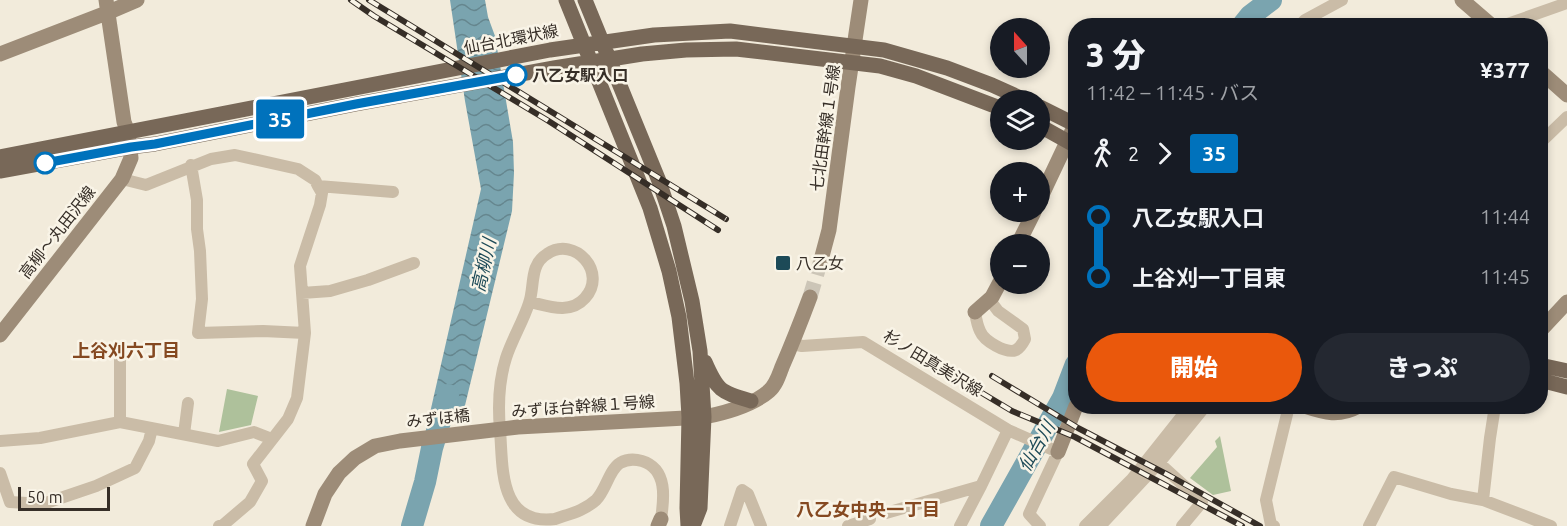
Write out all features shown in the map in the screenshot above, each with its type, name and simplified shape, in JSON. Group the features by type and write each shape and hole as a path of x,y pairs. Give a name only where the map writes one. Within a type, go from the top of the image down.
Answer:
{"main road":[{"path":"566,0 650,208 669,271 679,317 687,383 696,417 700,508 693,526"},
{"path":"585,0 659,181 674,226 693,301 700,351 687,508 688,526"},
{"name":"仙台北環状線","path":"0,171 450,69 584,44 675,34 730,31 884,50 947,68 1003,90"},
{"name":"仙台北環状線","path":"0,157 129,140 155,144 356,104 660,52 736,49 880,66 916,76 990,104"},
{"path":"1050,113 1068,122"},
{"path":"1050,132 1068,142"},
{"path":"700,351 712,380 718,388 725,393 752,401"},
{"path":"1548,367 1567,371"},
{"path":"1548,382 1567,387"}],"street":[{"path":"0,54 108,6 137,0"},
{"name":"七北田幹線１号線","path":"821,260 829,230 861,0"},
{"path":"1309,18 1342,0"},
{"path":"1462,0 1483,18"},
{"path":"1525,18 1567,3"},
{"path":"108,6 124,122 129,140"},
{"path":"1548,77 1567,95"},
{"path":"1548,136 1567,117"},
{"name":"高柳～丸田沢線","path":"0,335 122,179 131,158 129,140"},
{"path":"1050,182 1068,151"},
{"path":"122,179 146,184 191,165 235,155 298,169 315,180 322,193 300,266 305,333 297,398 288,418 253,464 262,482 250,502 222,526"},
{"path":"191,165 197,201 200,251 202,299 198,333 263,331 305,333"},
{"path":"318,186 393,192"},
{"path":"530,302 566,308 578,304 589,294 592,286 593,278 588,261 578,253 559,249 545,255 534,273 530,302 506,358 502,377 500,430 507,496 517,512 526,519 543,522 584,509 596,500 606,487 617,465 626,460 635,459 645,461 659,474 663,487 659,523"},
{"path":"302,293 330,291 414,263"},
{"path":"990,299 998,311 1023,328 1025,339 1020,348 1008,351 986,339 980,332 975,312 994,294"},
{"path":"696,417 726,412 768,392 775,383 810,297"},
{"path":"1548,322 1567,302"},
{"name":"杉ノ田真美沢線","path":"792,344 802,346 863,342 1012,431 1053,450"},
{"path":"120,360 120,422"},
{"path":"184,434 188,403"},
{"path":"1021,526 1029,514 1053,450 1072,414"},
{"path":"1085,526 1132,479 1184,414"},
{"path":"1100,526 1159,463 1199,414"},
{"path":"1271,526 1266,500 1287,414"},
{"path":"1483,500 1494,414"},
{"name":"みずほ台幹線１号線","path":"480,432 696,417"},
{"path":"0,441 40,438 120,422 218,441 254,432 272,439"},
{"path":"0,473 10,502 43,504 96,486 135,468 149,441 152,428"},
{"path":"960,526 1012,431"},
{"name":"みずほ橋","path":"313,526 325,494 339,473 355,458 375,446 480,432"},
{"path":"1159,463 1202,502 1182,526"},
{"path":"1369,526 1394,477 1451,494 1483,500 1551,526"},
{"path":"886,513 981,486"},
{"path":"730,526 742,490 748,494 761,526"},
{"path":"1029,514 1040,526"},
{"path":"848,526 870,519"}],"green space":[{"path":"227,389 258,396 251,425 219,432"},
{"path":"1220,436 1231,491 1213,495 1190,478 1217,447 1215,441"}],"water":[{"path":"450,0 485,0 495,36 513,142 512,211 461,422 427,426 481,189"}],"waterway":[{"name":"仙台川","path":"1248,18 1271,0"},
{"name":"仙台川","path":"991,526 1063,398 1068,385"},
{"name":"高柳川","path":"412,526 448,395"}],"tunnel":[{"path":"810,297 821,260"}],"railway":[{"path":"351,0 547,120 718,230"},
{"path":"369,0 726,219"},
{"path":"992,376 1078,428 1260,526"},
{"path":"982,393 1012,411 1075,437 1242,526"}],"bus line":[{"name":"35","path":"45,163 516,75"}],"place":[{"name":"八乙女駅入口","path":"516,75"},
{"name":"八乙女","path":"783,263"}],"district":[{"name":"上谷刈六丁目","path":"126,350"},
{"name":"八乙女中央一丁目","path":"868,509"}]}
